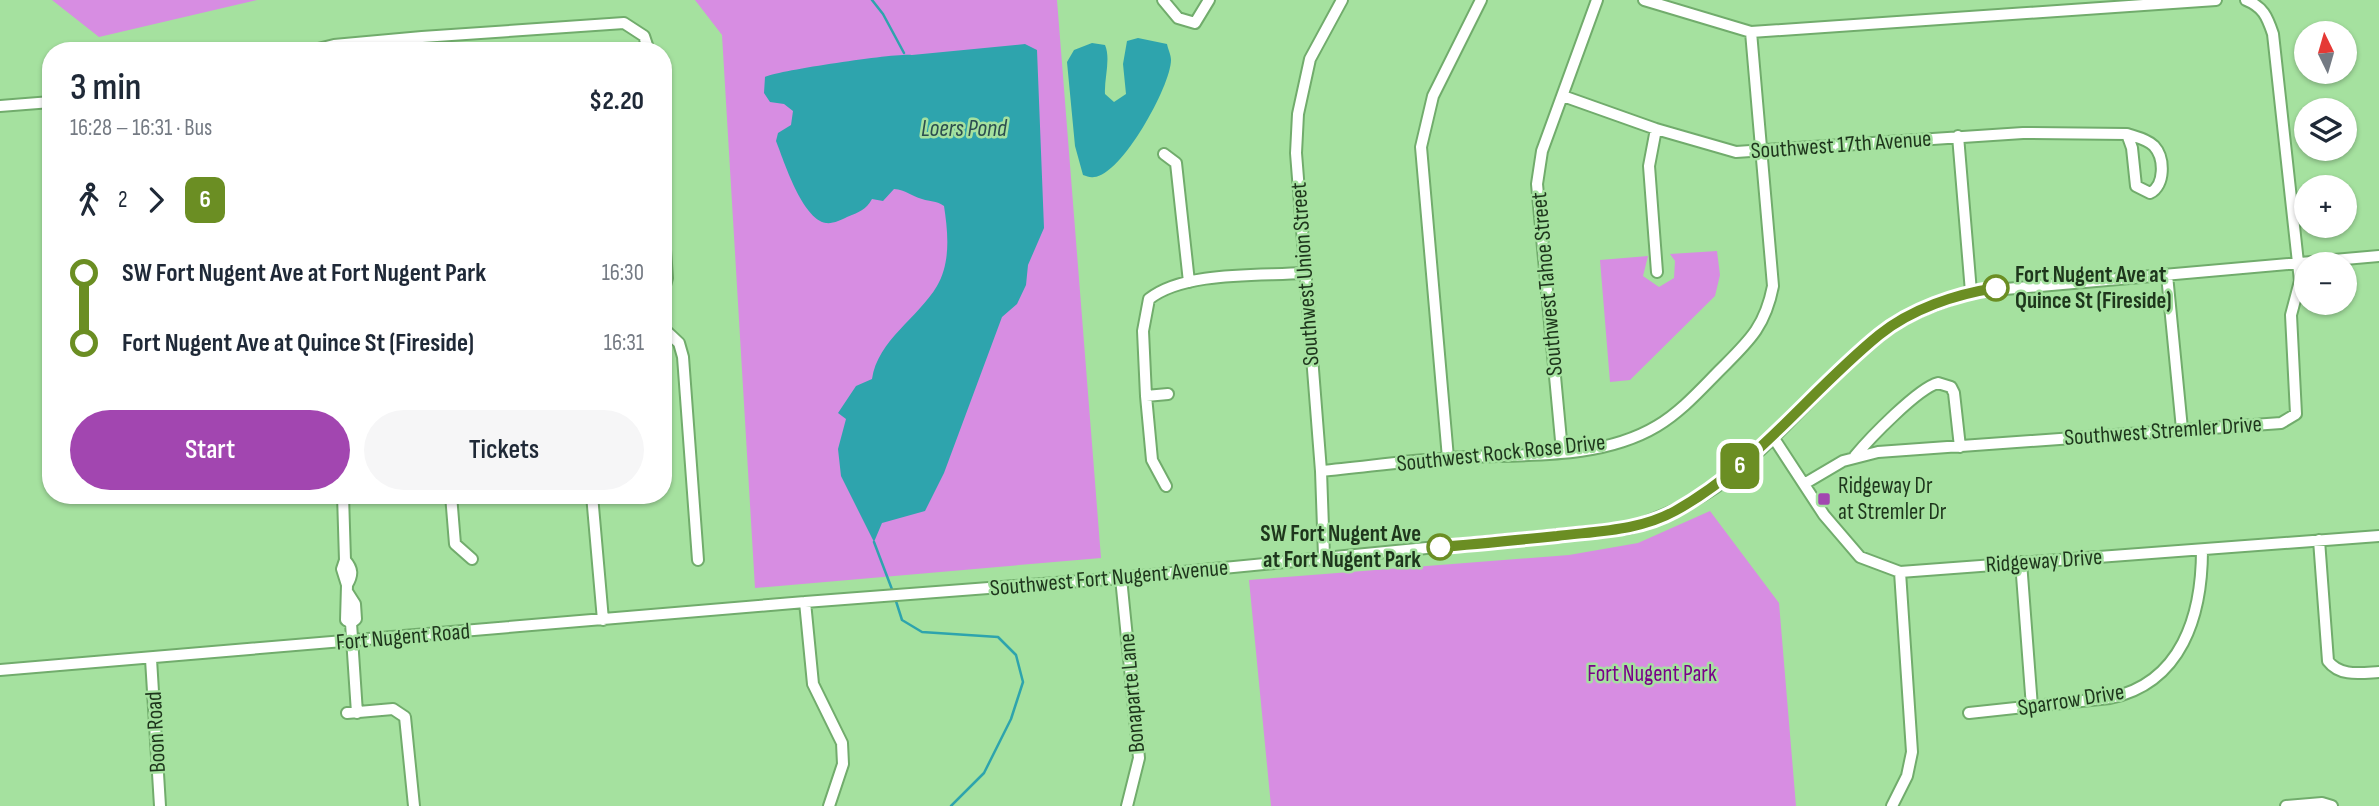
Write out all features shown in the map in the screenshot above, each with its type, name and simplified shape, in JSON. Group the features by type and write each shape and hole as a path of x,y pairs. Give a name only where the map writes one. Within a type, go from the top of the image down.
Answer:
{"street":[{"path":"1163,0 1178,18 1195,23 1209,0"},
{"name":"Southwest Union Street","path":"1324,556 1321,471 1303,272 1296,153 1298,114 1310,59 1342,0"},
{"path":"1448,458 1422,147 1433,96 1480,0"},
{"name":"Southwest Tahoe Street","path":"1562,452 1537,184 1542,151 1597,0"},
{"path":"1644,0 1751,32 2078,4 2216,0"},
{"path":"2245,0 2267,15 2273,34 2298,252"},
{"path":"367,42 624,23 644,36 646,42"},
{"name":"Southwest Rock Rose Drive","path":"1321,471 1448,458 1562,452 1623,441 1656,427 1677,412 1755,335 1768,311 1773,286 1751,32"},
{"path":"422,37 422,42"},
{"name":"Southwest 17th Avenue","path":"1563,96 1656,129 1736,152 1958,136 2024,133 2127,134 2144,140 2157,151 2162,178 2150,193 2136,186 2132,148 2127,134"},
{"path":"0,106 42,103"},
{"path":"1656,129 1649,166 1657,272"},
{"path":"1958,136 1970,292"},
{"path":"1164,154 1176,163 1189,282"},
{"name":"Southwest Fort Nugent Avenue","path":"2357,258 2379,256"},
{"name":"Southwest Fort Nugent Avenue","path":"805,602 1121,578 1630,528 1672,513 1716,486 1773,437 1880,334 1916,312 1970,292 2294,263"},
{"path":"1166,486 1152,460 1146,396 1143,331 1149,299 1164,287 1189,282 1303,272"},
{"path":"2167,275 2182,429"},
{"name":"Southwest Stremler Drive","path":"1855,456 2281,423 2296,414 2291,315 2294,304"},
{"path":"672,336 679,342 684,357 698,560"},
{"name":"Southwest Stremler Drive","path":"1804,484 1855,456 1926,389 1938,383 1951,387 1954,393 1960,447"},
{"path":"1146,396 1168,394"},
{"name":"Ridgeway Drive","path":"1773,437 1824,515 1860,557 1900,572 2379,536"},
{"path":"344,504 345,560 351,567 352,576 348,589 355,604 356,619 351,623 352,713 393,709 405,717 414,806"},
{"path":"452,504 454,544 471,559"},
{"path":"593,504 603,620"},
{"path":"2319,540 2329,661 2334,669 2343,672 2379,672"},
{"name":"Sparrow Drive","path":"1969,713 2119,696 2158,676 2177,656 2192,627 2202,550"},
{"path":"2021,562 2032,707"},
{"path":"1892,806 1907,776 1912,742 1900,572"},
{"name":"Bonaparte Lane","path":"1121,578 1139,758 1127,806"},
{"path":"805,602 813,684 842,743 843,764 829,806"},
{"name":"Fort Nugent Road","path":"0,670 805,602"},
{"name":"Boon Road","path":"151,659 160,806"},
{"path":"2286,806 2322,803 2332,806"}],"green space":[{"path":"52,0 257,0 99,37"},
{"path":"695,0 1057,0 1101,558 755,588 722,35"},
{"path":"1717,251 1720,275 1715,296 1630,380 1610,382 1600,260 1648,256 1643,276 1659,287 1674,278 1675,261 1670,254"},
{"name":"Fort Nugent Park","path":"1710,511 1779,603 1796,806 1271,806 1249,580 1569,555 1638,543"}],"water":[{"path":"1138,38 1167,44 1171,60 1163,89 1143,128 1117,162 1105,173 1094,177 1083,175 1075,146 1067,62 1074,50 1092,43 1105,45 1105,94 1114,102 1126,94 1123,64 1127,41"},
{"name":"Loers Pond","path":"1025,44 1037,50 1044,228 1028,265 1026,285 1017,304 1002,317 944,473 925,511 882,523 874,542 841,476 838,449 846,419 838,413 856,386 872,379 876,365 890,341 937,286 946,257 944,206 894,189 883,201 872,199 862,210 840,220 826,223 817,219 795,188 776,141 778,133 791,125 793,111 784,104 770,102 764,93 765,77 886,56"}],"waterway":[{"path":"872,0 883,14 904,53"},
{"path":"874,542 893,592"},
{"path":"895,598 902,620 922,632 998,637 1016,655 1023,682 1011,719 984,773 951,806"}],"bus line":[{"name":"6","path":"1440,547 1630,528 1672,513 1716,486 1773,437 1880,334 1916,312 1970,292 1996,288"}],"place":[{"name":"Fort Nugent Ave at Quince St (Fireside)","path":"1996,288"},
{"name":"Ridgeway Dr at Stremler Dr","path":"1824,499"},
{"name":"SW Fort Nugent Ave at Fort Nugent Park","path":"1440,547"}]}
